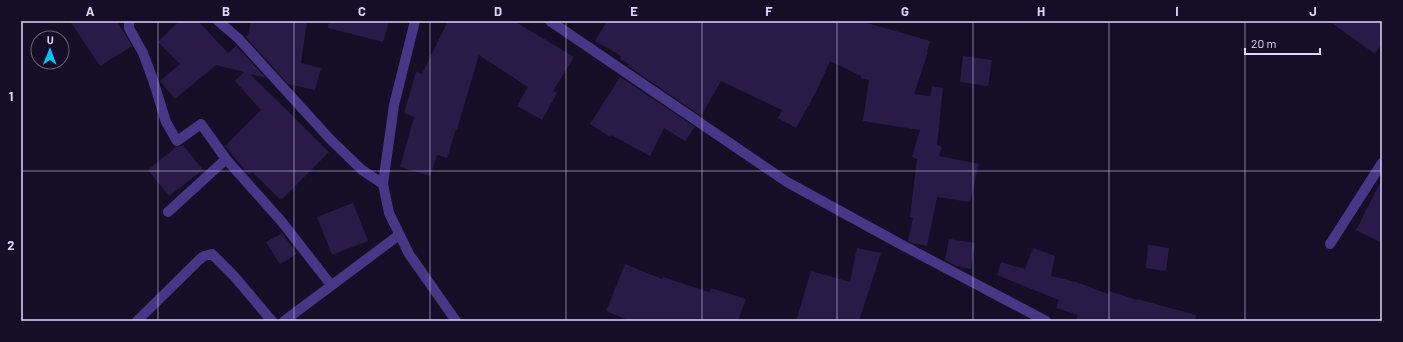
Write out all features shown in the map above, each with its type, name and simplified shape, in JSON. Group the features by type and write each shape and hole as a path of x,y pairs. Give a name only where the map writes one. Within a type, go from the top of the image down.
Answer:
{"street":[{"path":"128,21 129,28 143,53 166,122 177,141 201,124 226,159 282,222 331,285"},
{"path":"218,21 238,38 330,139 362,170 383,184"},
{"path":"415,21 394,105 383,184 389,214 409,254 456,321"},
{"path":"550,21 788,182 902,245 1046,321"},
{"path":"168,212 226,159"},
{"path":"1330,244 1382,163"},
{"path":"284,321 399,235"},
{"path":"137,321 200,259 204,256 212,254 272,321"}],"building":[{"path":"70,21 117,21 132,46 100,66"},
{"path":"179,21 198,21 228,53 236,46 266,78 250,74 329,152 281,200 252,172 249,175 225,146 261,110 235,81 244,72 216,65 175,99 160,81 180,64 158,42"},
{"path":"251,21 307,21 301,63 321,68 315,90 288,84 246,37 248,35"},
{"path":"329,21 389,21 383,42 328,28"},
{"path":"448,21 514,21 574,57 553,91 557,93 542,120 517,106 528,87 479,55 447,158 437,155 430,176 400,167 414,117 404,113 416,72 422,74"},
{"path":"607,21 860,21 930,41 928,52 914,94 930,96 932,86 943,88 937,145 942,147 939,156 979,164 970,202 937,197 927,246 908,241 913,218 910,217 917,159 912,157 920,130 863,121 869,80 861,78 861,76 830,61 816,92 796,128 778,118 782,110 721,81 701,116 628,66 629,64 620,59 621,56 595,41"},
{"path":"1329,21 1382,21 1382,44 1375,54"},
{"path":"963,56 992,60 988,86 960,82"},
{"path":"620,77 695,127 685,141 664,128 650,156 611,135 610,137 590,124"},
{"path":"183,145 203,170 169,196 148,170 176,147"},
{"path":"1382,179 1382,243 1356,230"},
{"path":"353,203 368,241 332,255 317,217"},
{"path":"282,233 297,254 280,264 266,242"},
{"path":"949,239 975,243 971,269 956,266 945,260"},
{"path":"1148,245 1169,248 1166,271 1146,268"},
{"path":"857,248 881,253 859,321 796,321 811,271 850,282"},
{"path":"1033,248 1055,256 1051,276 1076,282 1108,294 1109,291 1137,300 1196,315 1195,321 1076,321 1078,315 1056,308 1059,300 997,275 1001,262 1025,269"},
{"path":"625,264 662,279 663,277 709,292 711,288 746,299 738,321 630,321 606,311"}]}
